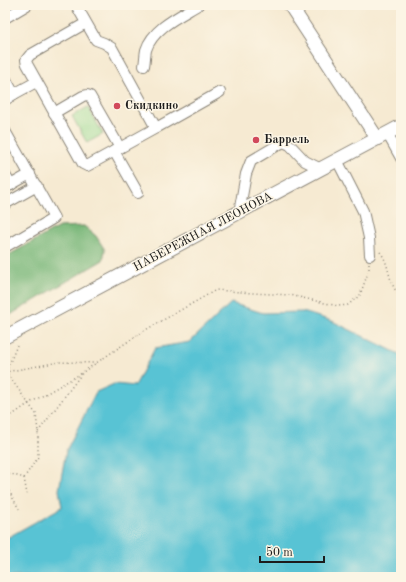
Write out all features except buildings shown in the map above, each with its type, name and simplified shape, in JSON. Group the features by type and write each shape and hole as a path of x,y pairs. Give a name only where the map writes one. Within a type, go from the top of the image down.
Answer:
{"main road":[{"path":"290,5 382,136"},
{"name":"НАБЕРЕЖНАЯ ЛЕОНОВА","path":"5,337 401,126"}],"street":[{"path":"5,18 27,5"},
{"path":"76,5 96,40 109,45 112,48 156,128"},
{"path":"144,66 146,50 152,39 163,28 198,5"},
{"path":"86,23 27,57 27,64 36,82 85,166 89,166 220,92"},
{"path":"5,78 9,97 36,82"},
{"path":"54,112 84,96 90,96 138,193"},
{"path":"5,131 54,218 5,247"},
{"path":"382,136 401,158"},
{"path":"239,213 246,174 251,161 283,142 290,145 305,161 321,169"},
{"path":"337,160 363,211 374,253"},
{"path":"5,175 8,187 30,174"},
{"path":"5,204 37,186"}],"path":[{"path":"5,420 28,404 83,372 142,332 216,290 290,295 338,306 348,305 360,295 374,253 384,257 394,288 401,296"},
{"path":"5,372 18,341 20,329"},
{"path":"5,372 59,362 96,363"},
{"path":"5,372 36,414 38,457 24,478 27,494"},
{"path":"38,432 83,372"},
{"path":"5,472 24,478"},
{"path":"5,484 19,509"}],"green space":[{"path":"88,107 103,134 87,143 72,116"},
{"path":"84,226 96,236 105,250 103,260 5,318 5,257 59,227"}],"water":[{"path":"231,303 263,313 303,312 332,321 401,355 401,577 5,577 5,539 62,507 59,490 66,451 96,392 114,384 135,386 155,348 190,342"}],"place":[{"name":"Скидкино","path":"117,106"},
{"name":"Баррель","path":"256,140"}]}
